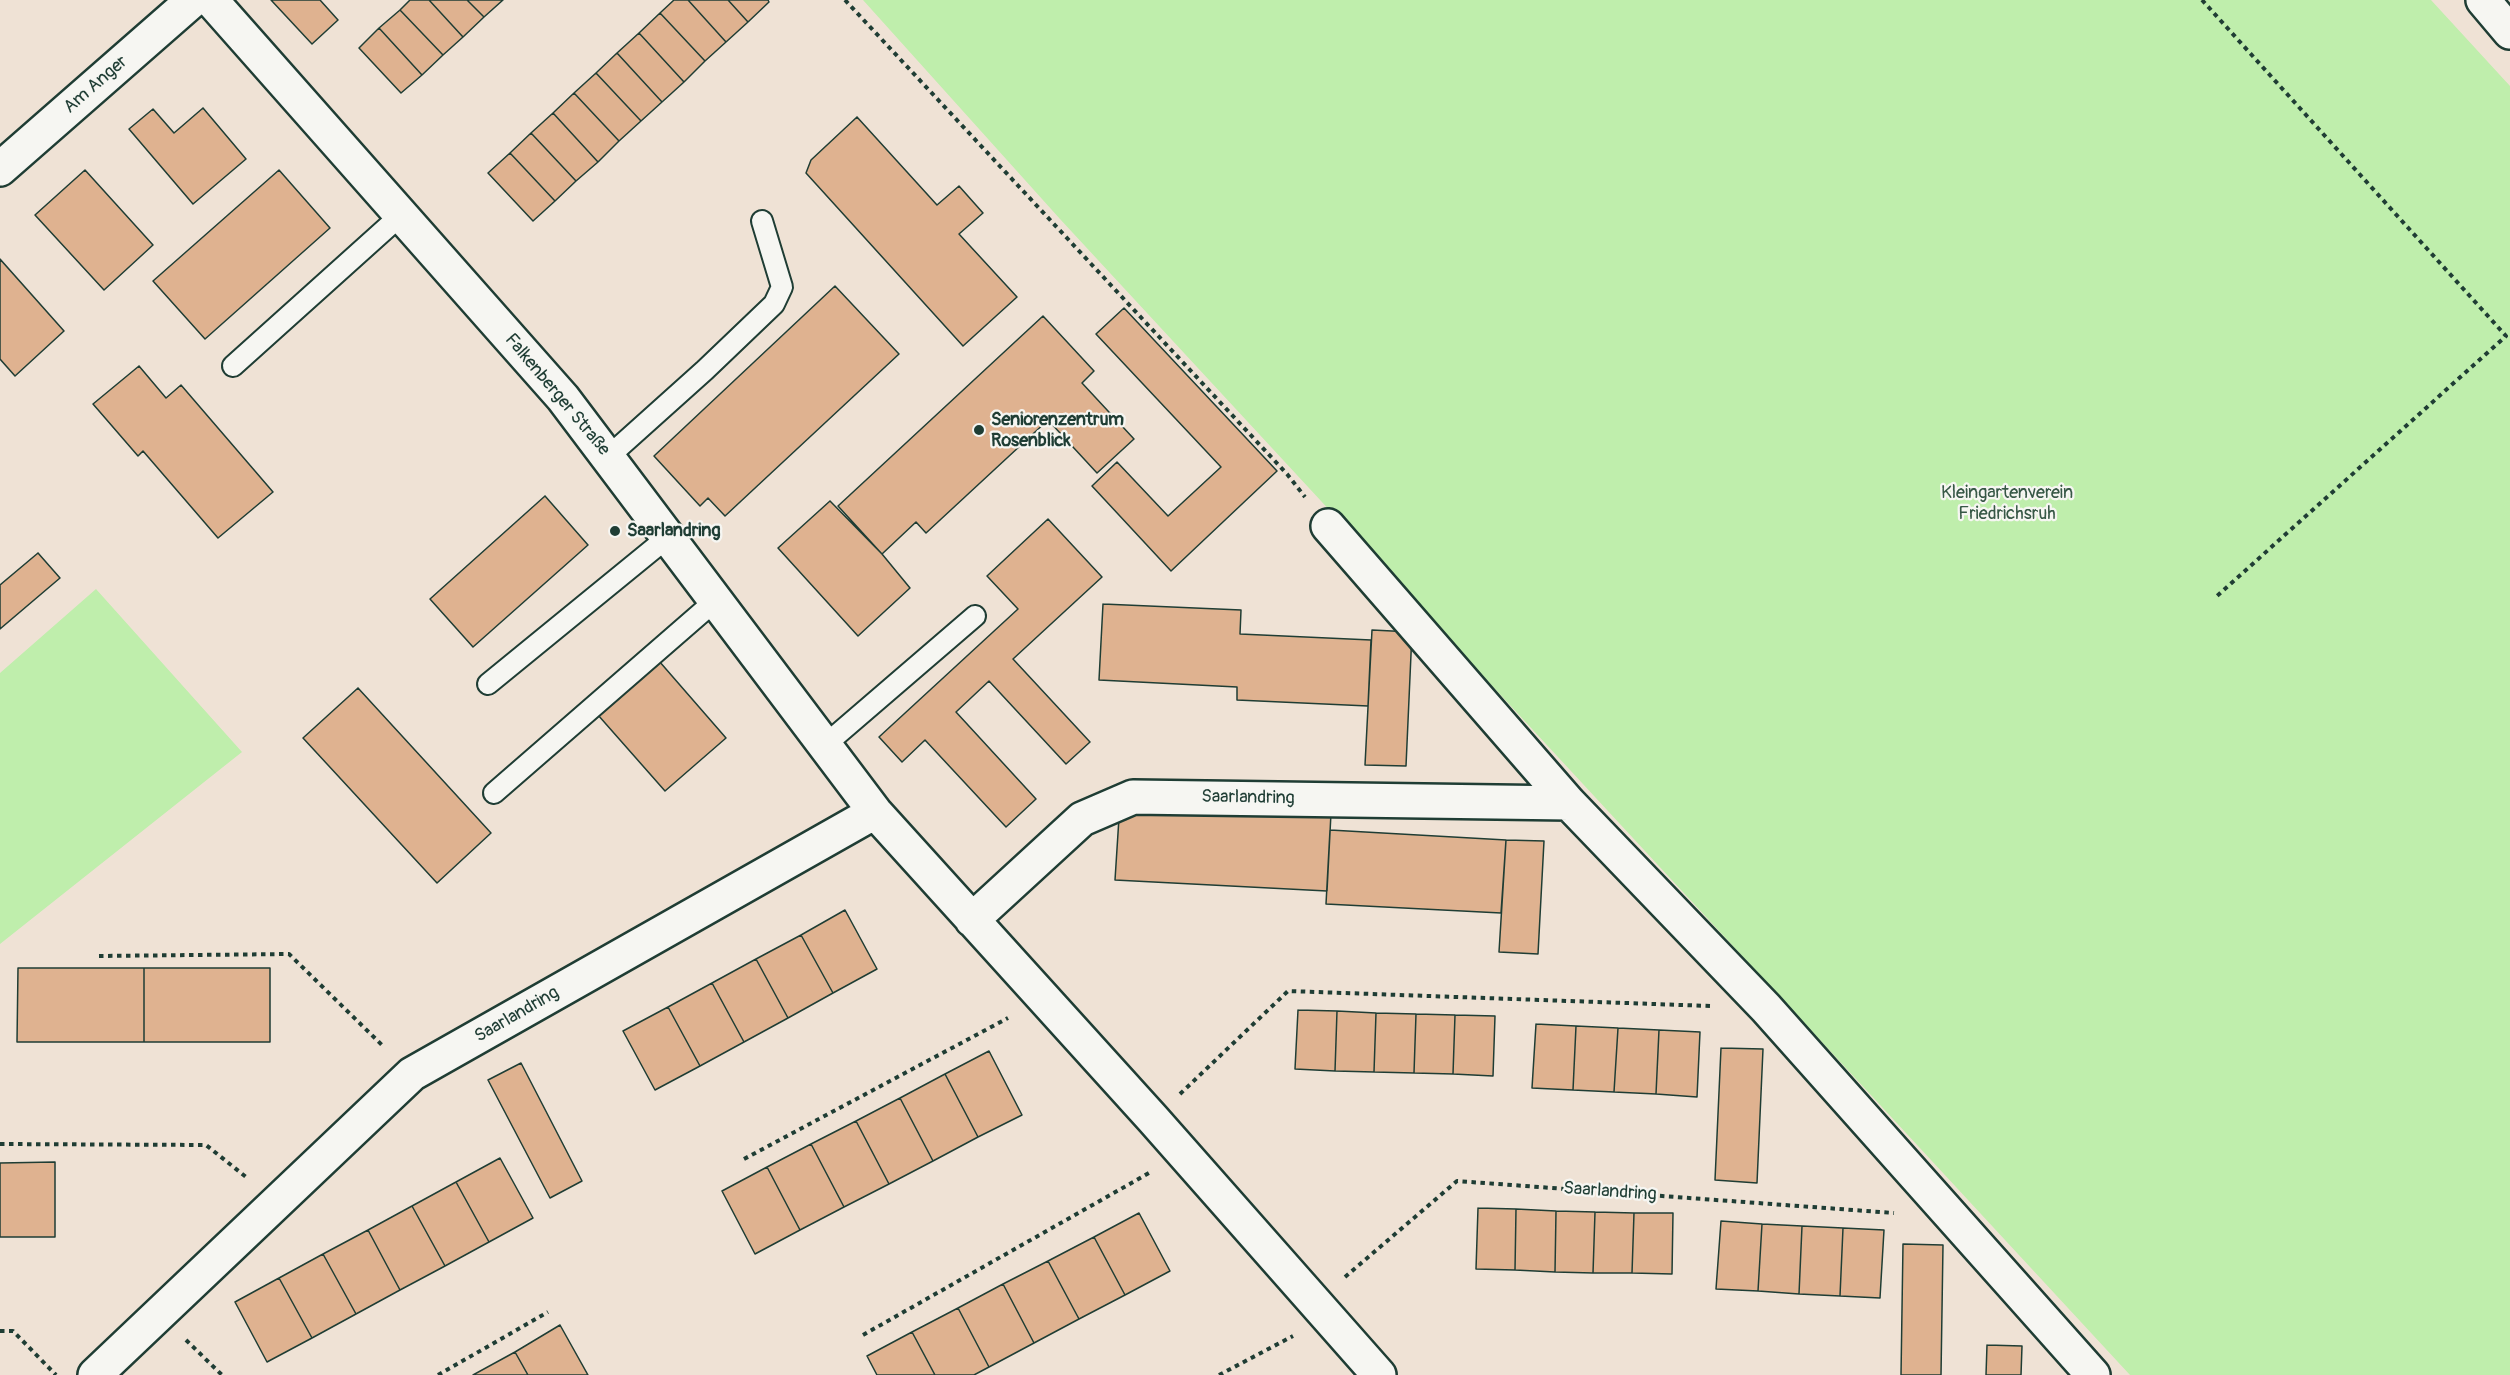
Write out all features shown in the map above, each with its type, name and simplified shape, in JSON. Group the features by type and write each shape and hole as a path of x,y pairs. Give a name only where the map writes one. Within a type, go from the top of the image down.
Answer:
{"street":[{"name":"Am Anger","path":"0,169 193,0"},
{"name":"Falkenberger Straße","path":"211,0 563,398 875,812"},
{"path":"2483,0 2510,32"},
{"path":"1328,526 1569,803 1766,1008 2093,1375"},
{"name":"Saarlandring","path":"972,920 1082,819 1133,797 1569,803"},
{"path":"875,812 1184,1153 1379,1375"},
{"name":"Saarlandring","path":"95,1375 412,1074 875,812"}],"lane":[{"path":"233,366 401,215"},
{"path":"608,457 774,304 782,287 762,221"},
{"path":"488,684 668,537"},
{"path":"494,793 716,600"},
{"path":"825,745 975,616"}],"path":[{"path":"845,0 1287,474 1328,526"},
{"path":"2202,0 2506,336 2217,596"},
{"path":"99,956 289,954 412,1074"},
{"path":"1153,1119 1288,991 1766,1008"},
{"path":"744,1159 1044,999"},
{"path":"0,1144 206,1145 277,1203"},
{"path":"863,1335 1184,1153"},
{"name":"Saarlandring","path":"1219,1375 1321,1310 1457,1180 1951,1217"},
{"path":"438,1375 548,1312"},
{"path":"160,1314 222,1375"},
{"path":"0,1331 13,1331 57,1375"}],"green space":[{"name":"Kleingartenverein Friedrichsruh","path":"863,0 2431,0 2510,86 2510,1375 2130,1375 1060,219"},
{"path":"96,589 242,752 0,944 0,673"}],"building":[{"path":"271,0 320,0 338,20 312,44"},
{"path":"410,0 429,0 463,37 443,55 400,10"},
{"path":"429,0 467,0 484,17 463,37"},
{"path":"467,0 503,0 484,17"},
{"path":"674,0 688,0 726,42 705,61 660,13"},
{"path":"688,0 728,0 748,22 726,42"},
{"path":"728,0 768,0 769,2 748,22"},
{"path":"400,10 443,55 422,75 379,28"},
{"path":"660,13 705,61 684,82 639,33"},
{"path":"379,28 422,75 401,93 359,48"},
{"path":"639,33 684,82 662,102 617,53"},
{"path":"617,53 662,102 641,121 596,73"},
{"path":"596,73 641,121 619,141 574,93"},
{"path":"574,93 619,141 598,162 553,113"},
{"path":"203,108 246,159 193,204 129,129 153,109 174,133"},
{"path":"553,113 598,162 576,181 531,133"},
{"path":"857,117 937,205 959,186 983,213 959,234 1017,297 963,346 806,173 811,160"},
{"path":"531,133 576,181 555,201 510,153"},
{"path":"510,153 555,201 533,221 488,173"},
{"path":"85,170 153,245 104,290 35,215"},
{"path":"279,170 330,228 205,339 153,281"},
{"path":"0,259 64,331 15,376 0,359"},
{"path":"835,286 899,354 725,516 708,498 700,506 654,456"},
{"path":"1124,308 1277,471 1171,571 1092,486 1117,462 1168,516 1221,467 1096,334"},
{"name":"Seniorenzentrum Rosenblick","path":"1043,316 1094,371 1082,383 1134,439 1097,473 1048,420 926,533 916,522 882,554 838,506"},
{"path":"139,366 166,398 181,385 273,492 218,538 143,451 138,456 93,404"},
{"path":"545,496 588,545 473,647 430,599"},
{"path":"830,501 882,554 910,588 858,636 778,548"},
{"path":"1048,519 1102,577 1013,659 1090,742 1066,764 989,681 956,712 1036,799 1006,827 925,740 902,762 879,737 1018,609 987,576"},
{"path":"38,553 60,578 0,629 0,585"},
{"path":"1103,604 1241,610 1240,634 1371,640 1368,706 1237,700 1237,687 1099,680"},
{"path":"1372,630 1412,632 1406,766 1365,765"},
{"path":"659,661 726,738 665,791 598,715"},
{"path":"358,688 491,833 437,883 303,738"},
{"path":"1120,802 1331,813 1327,891 1115,880"},
{"path":"1330,830 1506,840 1501,913 1326,904"},
{"path":"1506,840 1544,841 1538,954 1499,952"},
{"path":"845,910 877,969 833,993 801,935"},
{"path":"801,935 833,993 788,1018 756,959"},
{"path":"756,959 788,1018 744,1042 712,983"},
{"path":"18,968 144,968 144,1042 17,1042"},
{"path":"144,968 270,968 270,1042 144,1042"},
{"path":"712,983 744,1042 700,1066 668,1007"},
{"path":"668,1007 700,1066 655,1090 623,1031"},
{"path":"1298,1010 1337,1011 1335,1071 1295,1069"},
{"path":"1337,1011 1376,1013 1374,1072 1335,1071"},
{"path":"1376,1013 1416,1014 1414,1073 1374,1072"},
{"path":"1416,1014 1455,1015 1453,1074 1414,1073"},
{"path":"1455,1015 1495,1016 1493,1076 1453,1074"},
{"path":"1536,1024 1576,1026 1573,1090 1532,1088"},
{"path":"1576,1026 1618,1028 1614,1092 1573,1090"},
{"path":"1618,1028 1659,1030 1656,1094 1614,1092"},
{"path":"1659,1030 1700,1032 1697,1097 1656,1094"},
{"path":"1721,1048 1763,1049 1757,1183 1715,1180"},
{"path":"989,1051 1022,1115 978,1137 945,1074"},
{"path":"521,1063 582,1181 550,1198 488,1080"},
{"path":"945,1074 978,1137 933,1161 900,1098"},
{"path":"900,1098 933,1161 889,1184 856,1121"},
{"path":"856,1121 889,1184 844,1207 811,1144"},
{"path":"811,1144 844,1207 800,1230 767,1167"},
{"path":"500,1158 533,1218 489,1242 456,1182"},
{"path":"55,1162 55,1237 0,1237 0,1163"},
{"path":"767,1167 800,1230 755,1254 722,1191"},
{"path":"456,1182 489,1242 445,1266 412,1206"},
{"path":"412,1206 445,1266 400,1290 368,1230"},
{"path":"1478,1208 1516,1209 1515,1270 1476,1269"},
{"path":"1516,1209 1556,1211 1555,1272 1515,1270"},
{"path":"1556,1211 1595,1212 1593,1273 1555,1272"},
{"path":"1595,1212 1634,1213 1632,1273 1593,1273"},
{"path":"1139,1213 1170,1271 1125,1295 1094,1237"},
{"path":"1634,1213 1673,1213 1672,1274 1632,1273"},
{"path":"1721,1221 1762,1224 1758,1291 1716,1289"},
{"path":"1762,1224 1802,1226 1799,1294 1758,1291"},
{"path":"1802,1226 1843,1228 1840,1296 1799,1294"},
{"path":"1843,1228 1884,1230 1880,1298 1840,1296"},
{"path":"368,1230 400,1290 356,1314 323,1254"},
{"path":"1094,1237 1125,1295 1079,1319 1048,1261"},
{"path":"1903,1244 1943,1245 1941,1375 1901,1375"},
{"path":"323,1254 356,1314 312,1338 279,1278"},
{"path":"1048,1261 1079,1319 1034,1343 1003,1284"},
{"path":"279,1278 312,1338 267,1362 235,1302"},
{"path":"1003,1284 1034,1343 989,1367 958,1308"},
{"path":"958,1308 989,1367 974,1375 935,1375 912,1332"},
{"path":"560,1325 588,1375 528,1375 515,1352"},
{"path":"912,1332 935,1375 877,1375 867,1356"},
{"path":"1987,1345 2022,1346 2021,1375 1986,1375"},
{"path":"515,1352 528,1375 473,1375"}],"place":[{"name":"Seniorenzentrum Rosenblick","path":"979,430"},
{"name":"Saarlandring","path":"615,531"}]}
